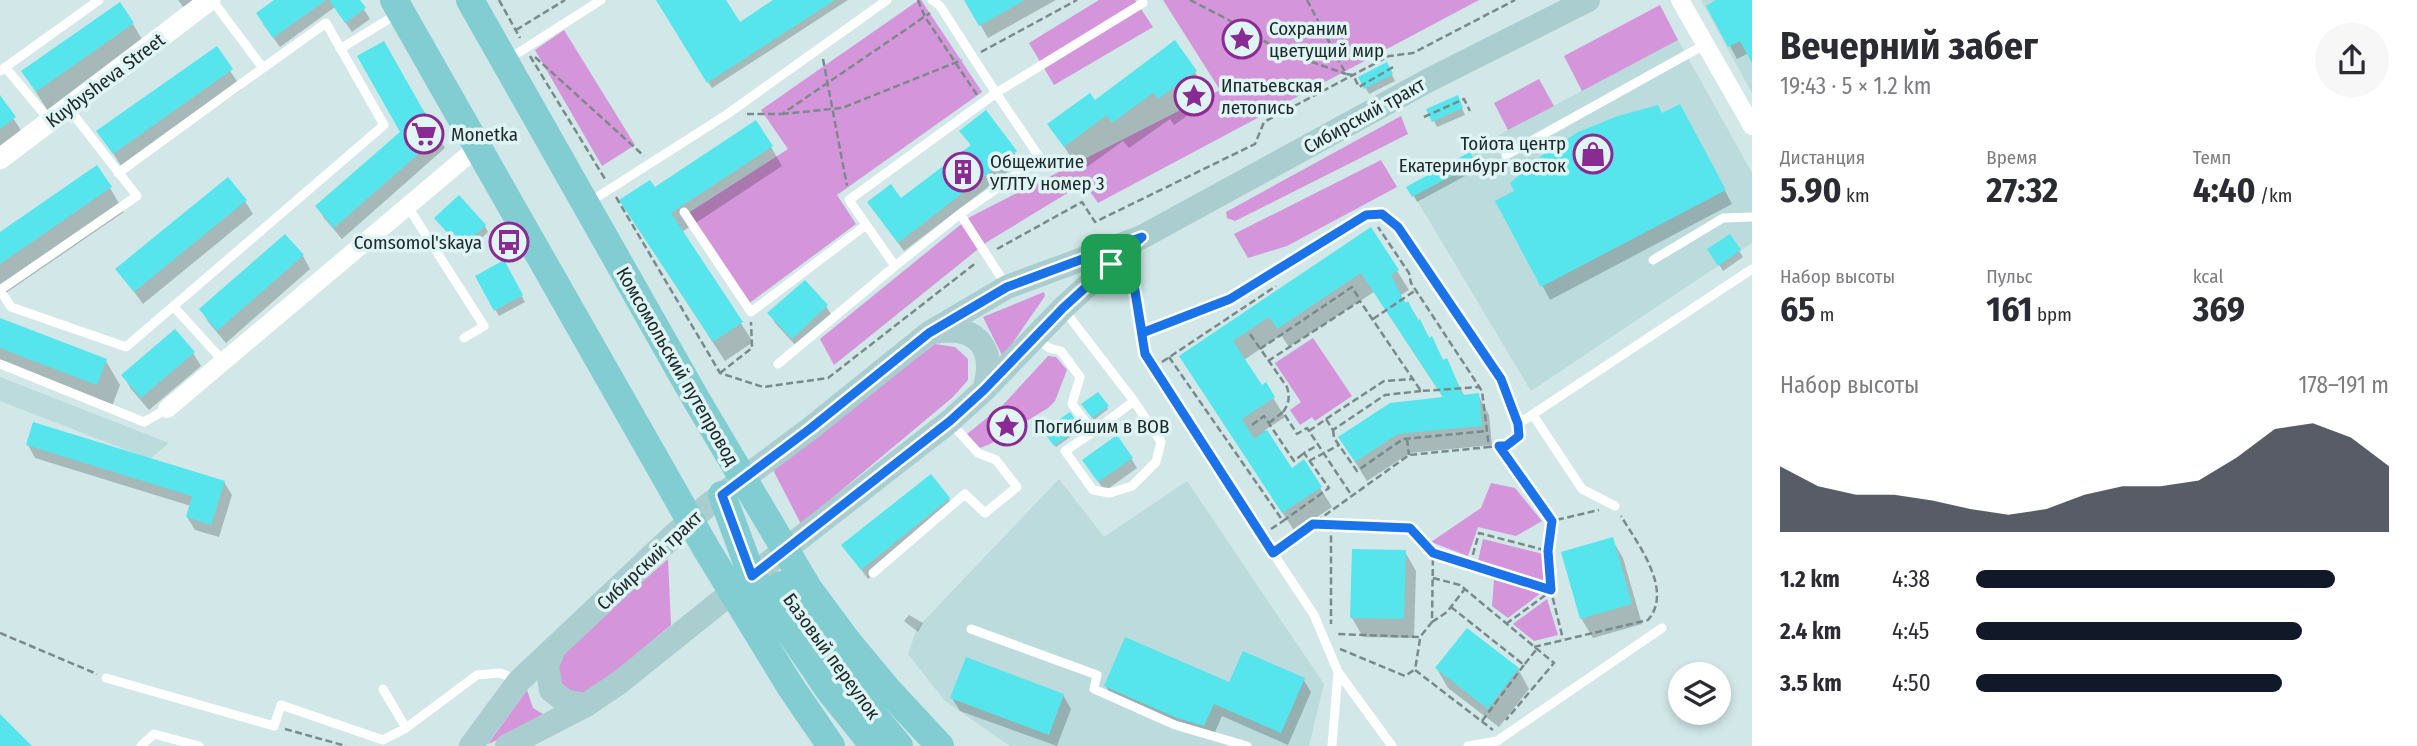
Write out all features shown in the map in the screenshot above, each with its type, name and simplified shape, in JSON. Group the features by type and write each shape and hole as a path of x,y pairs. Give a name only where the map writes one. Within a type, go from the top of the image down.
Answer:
{"main road":[{"name":"Комсомольский путепровод","path":"470,0 696,399 808,588 879,680 940,746"},
{"name":"Сибирский тракт","path":"471,746 519,681 674,535 929,333 1007,287 1142,237 1417,86 1588,0"},
{"path":"395,7 707,550 790,686 831,746"},
{"name":"Сибирский тракт","path":"507,746 586,705 634,672 759,570 950,421 984,390 1063,308 1142,237"},
{"path":"1035,337 1055,289 1050,281 1039,275"},
{"path":"929,333 950,329 964,331 984,346 989,358 989,368 984,390"},
{"name":"Комсомольский путепровод","path":"722,495 759,570"},
{"name":"Базовый переулок","path":"759,570 829,690 874,746"},
{"name":"Базовый переулок","path":"759,570 899,746"},
{"path":"555,647 547,665 551,690 565,701 586,705"}],"street":[{"name":"Kuybysheva Street","path":"0,159 211,0"},
{"path":"1681,0 1752,126"},
{"path":"167,410 473,151"}],"lane":[{"path":"51,122 2,69 99,0"},
{"path":"211,0 262,68"},
{"path":"522,51 601,0"},
{"path":"599,196 726,115 887,0"},
{"path":"778,364 960,214 1040,158 936,3"},
{"path":"895,266 849,200 996,93 1143,3"},
{"path":"340,49 395,7"},
{"path":"69,109 118,173 137,196 0,290 11,307 126,346 384,125 326,23 118,173"},
{"path":"1506,155 1704,45"},
{"path":"408,206 484,326 464,338"},
{"path":"684,212 751,312 866,225"},
{"path":"960,214 1007,287"},
{"path":"1142,333 1230,299 1366,215 1382,214 1398,227 1501,379 1518,424 1752,269"},
{"path":"1653,260 1724,218 1752,217"},
{"path":"1111,264 1133,279 1145,354 1153,368 1314,615 1338,672 1392,746"},
{"path":"174,307 224,362"},
{"path":"1063,308 1134,401 1161,442 1156,462 1132,486 1110,493 1093,490 1065,451 1134,401"},
{"path":"1035,337 1049,348 1061,351 1080,377 1072,404 1093,432"},
{"path":"0,364 144,422 167,410"},
{"path":"1533,415 1582,489 1615,506"},
{"path":"873,573 965,494 985,513 1017,487 996,460 978,453 950,421"},
{"path":"1468,746 1497,741 1662,628"},
{"path":"971,629 1097,675 1094,689 1175,725 1247,746"},
{"path":"1332,746 1338,672"},
{"path":"106,678 274,726 281,705 383,740 406,728 477,675 500,673 519,681"},
{"path":"383,689 406,728"},
{"path":"141,746 154,734 199,746"}],"path":[{"path":"499,0 516,30 522,51 611,189 720,373 764,387 828,379 986,255 1082,202 1095,222 1255,144 1264,122 1390,56 1413,53 1515,0"},
{"path":"516,30 565,0"},
{"path":"918,0 925,17 983,103"},
{"path":"726,115 782,114 842,108 972,56 1077,0"},
{"path":"1190,0 1281,51 1353,75"},
{"path":"1307,0 1346,74"},
{"path":"782,114 925,17 936,3"},
{"path":"822,47 849,200"},
{"path":"522,51 651,163"},
{"path":"1353,75 1359,87 1395,66"},
{"path":"1424,117 1464,99 1470,111"},
{"path":"1374,221 1482,391 1489,447"},
{"path":"1153,368 1283,281"},
{"path":"1260,349 1352,287 1421,391"},
{"path":"1373,319 1416,290"},
{"path":"1268,361 1360,301"},
{"path":"720,373 752,348 751,312"},
{"path":"1250,334 1287,387 1289,396 1288,406 1269,423"},
{"path":"1169,357 1283,521 1329,488 1304,453"},
{"path":"1309,432 1384,381 1413,379"},
{"path":"1333,430 1385,395 1479,387"},
{"path":"1283,412 1297,435 1307,428 1352,496"},
{"path":"1252,425 1264,416 1294,461 1318,444"},
{"path":"1326,419 1333,430 1334,438 1357,471 1407,439 1487,431"},
{"path":"1273,553 1409,455 1506,446 1519,436 1518,424"},
{"path":"1407,439 1409,455"},
{"path":"1309,461 1339,445"},
{"path":"1499,446 1552,521 1548,551 1551,590 1563,640"},
{"path":"1482,722 1535,648 1648,620 1655,611 1658,596 1650,564 1615,506 1552,521"},
{"path":"1313,524 1410,528 1433,553 1551,590"},
{"path":"1331,525 1332,634 1339,649 1405,676 1415,670"},
{"path":"1470,565 1479,533 1548,551"},
{"path":"1432,622 1433,553"},
{"path":"1433,578 1460,585 1554,663 1504,723"},
{"path":"1415,670 1420,637 1465,589"},
{"path":"1506,624 1551,590"},
{"path":"1451,607 1524,665"},
{"path":"0,633 106,678"},
{"path":"1332,634 1420,637"},
{"path":"1415,670 1496,733"},
{"path":"274,726 346,746"}],"shaded area":[{"path":"919,0 982,92 837,195 856,224 744,307 682,217 788,149 761,110"},
{"path":"1099,0 1135,0 1153,27 1054,85 1029,43"},
{"path":"1163,0 1479,0 1098,203 1084,183 987,242 834,365 820,339 970,217 1220,90"},
{"path":"1701,0 1752,0 1752,93"},
{"path":"1660,5 1678,40 1582,91 1564,56"},
{"path":"564,30 635,145 602,166 535,50"},
{"path":"1678,40 1752,173 1752,243 1531,391 1409,187 1508,130"},
{"path":"1539,79 1554,106 1508,130 1494,103"},
{"path":"1401,116 1408,134 1235,221 1227,218 1226,212"},
{"path":"1381,160 1397,187 1287,246 1248,258 1234,234"},
{"path":"1044,292 1045,296 1003,357 983,317"},
{"path":"1313,338 1352,396 1315,421 1312,417 1300,425 1290,410 1301,402 1275,363"},
{"path":"935,344 955,347 968,359 968,380 953,397 801,524 772,468"},
{"path":"1048,356 1056,357 1067,370 1055,401 1048,408 980,448 967,434 1003,405"},
{"path":"0,377 169,443 150,459 0,401"},
{"path":"1059,479 1104,537 1187,481 1324,684 1309,746 1010,746 945,701 908,654 916,631"},
{"path":"1491,483 1515,488 1542,521 1516,536 1478,527 1468,556 1431,542 1481,508"},
{"path":"1483,539 1543,554 1545,582 1478,561"},
{"path":"668,559 671,625 592,691 574,695 557,682 555,665 581,636"},
{"path":"1494,580 1541,593 1508,618 1492,606"},
{"path":"1547,599 1558,635 1534,641 1513,624"},
{"path":"527,690 533,708 548,717 488,744"}],"building":[{"path":"274,0 326,0 273,38 256,13"},
{"path":"329,0 360,0 366,8 345,23"},
{"path":"656,0 726,0 740,22 773,0 835,0 707,83"},
{"path":"964,0 1025,0 979,26"},
{"path":"1716,0 1752,0 1752,63 1740,41 1728,47 1706,6"},
{"path":"120,2 134,23 36,92 21,71"},
{"path":"1175,40 1197,71 1158,99 1153,93 1112,123 1107,115 1064,147 1047,124 1090,93 1095,100"},
{"path":"384,41 440,135 334,228 315,206 400,132 357,56"},
{"path":"217,46 233,69 113,154 96,131"},
{"path":"1387,62 1393,74 1364,89 1358,77"},
{"path":"0,95 16,117 0,129"},
{"path":"1458,95 1463,108 1432,122 1426,109"},
{"path":"1680,104 1726,190 1541,287 1495,201 1514,191 1510,183 1540,157 1578,132 1618,116 1658,105 1662,113"},
{"name":"Общежитие УГЛТУ номер 3","path":"986,110 1017,151 898,243 867,202 891,184 901,198 971,145 959,131"},
{"path":"756,120 773,146 671,213 743,322 713,342 619,200 650,180 655,187"},
{"path":"1470,152 1476,163 1412,197 1406,187"},
{"path":"97,165 112,187 0,264 0,232"},
{"path":"228,177 247,200 134,292 115,269"},
{"path":"459,195 486,225 461,248 434,218"},
{"path":"1371,227 1399,270 1391,275 1405,303 1408,301 1429,338 1432,336 1443,360 1447,358 1463,395 1479,393 1482,426 1398,434 1355,462 1338,437 1390,403 1443,397 1361,273 1277,329 1269,317 1233,341 1262,385 1266,382 1275,397 1242,419 1254,439 1267,430 1292,468 1304,459 1322,487 1282,513 1179,356"},
{"path":"285,234 304,255 217,331 199,309"},
{"path":"1730,234 1741,250 1718,266 1707,249"},
{"path":"504,260 523,295 494,311 475,276"},
{"path":"805,280 828,305 792,339 767,313"},
{"path":"0,318 107,359 97,385 0,348"},
{"path":"175,329 195,352 141,398 121,375"},
{"path":"1098,392 1109,406 1092,418 1081,404"},
{"path":"1070,412 1080,427 1054,446 1043,431"},
{"path":"33,422 225,481 211,525 186,517 192,496 26,445"},
{"path":"1117,435 1133,458 1098,482 1082,460"},
{"path":"931,474 950,498 861,570 841,545"},
{"path":"1613,537 1632,604 1580,619 1561,552"},
{"path":"1352,549 1406,550 1404,619 1350,618"},
{"path":"1467,628 1519,668 1488,709 1435,668"},
{"path":"1125,637 1229,682 1243,651 1305,678 1281,733 1214,704 1204,726 1177,718 1104,686"},
{"path":"966,657 1064,694 1049,735 950,698"},
{"path":"0,714 32,746 0,746"}],"place":[{"name":"Сохраним цветущий мир","path":"1242,39"},
{"name":"Ипатьевская летопись","path":"1194,96"},
{"name":"Monetka","path":"424,134"},
{"name":"Тойота центр Екатеринбург восток","path":"1593,154"},
{"name":"Общежитие УГЛТУ номер 3","path":"963,172"},
{"name":"Comsomol'skaya","path":"509,242"},
{"name":"Погибшим в ВОВ","path":"1007,426"}],"route":[{"path":"1111,264 950,421 752,576 722,495 929,333 1007,287 1142,237 1111,264 1133,279 1145,354 1273,553 1313,524 1410,528 1433,553 1551,590 1548,551 1552,521 1499,446 1506,446 1519,436 1518,424 1501,379 1398,227 1382,214 1366,215 1230,299 1142,333 1133,279 1111,264"}]}
